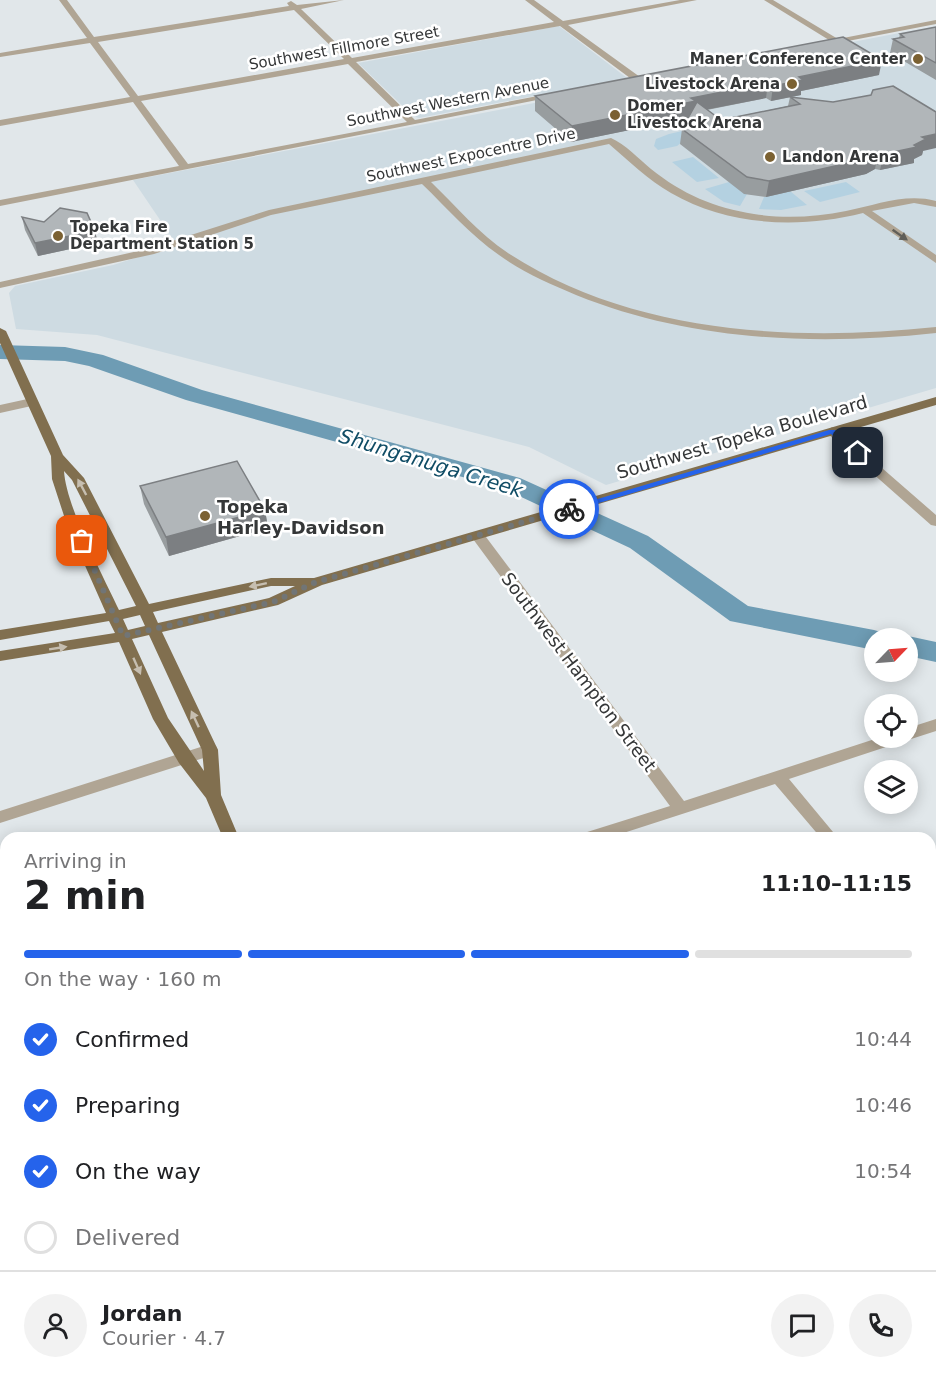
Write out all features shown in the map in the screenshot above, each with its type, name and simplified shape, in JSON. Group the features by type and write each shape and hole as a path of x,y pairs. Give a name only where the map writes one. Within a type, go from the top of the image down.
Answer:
{"main road":[{"path":"0,332 57,456 78,478 210,750 213,795"},
{"name":"Southwest Topeka Boulevard","path":"0,656 123,636 273,602 316,582 936,401"},
{"path":"57,456 58,479 74,525 123,636 161,719 185,759 213,795 228,832"},
{"name":"Southwest Topeka Boulevard","path":"0,634 114,616 271,582 316,582"}],"street":[{"path":"63,0 185,167"},
{"path":"287,0 413,123"},
{"path":"0,55 340,0"},
{"path":"529,0 637,79"},
{"name":"Southwest Fillmore Street","path":"0,123 693,0"},
{"path":"768,0 836,41"},
{"path":"812,45 936,22"},
{"path":"627,81 649,77"},
{"name":"Southwest Western Avenue","path":"0,203 564,94"},
{"name":"Southwest Expocentre Drive","path":"0,285 150,252 269,213 611,141 672,189 717,208 752,216 788,219 820,218 917,199 936,204"},
{"path":"425,180 475,231 512,259 568,288 628,309 706,326 790,336 874,336 936,330"},
{"path":"865,210 936,261"},
{"path":"0,410 32,402"},
{"path":"832,431 936,522"},
{"name":"Southwest Hampton Street","path":"478,536 681,809"},
{"path":"918,731 936,725"},
{"path":"609,832 866,748"},
{"path":"0,817 210,750"},
{"path":"778,777 825,832"}],"shaded area":[{"path":"559,26 627,78 419,118 413,116 358,63"},
{"path":"936,26 936,388 606,485 529,447 97,335 16,329 9,293 15,286 113,265 177,245 133,180"},
{"path":"700,127 677,146 658,150 654,146 656,139"},
{"path":"693,157 719,178 697,182 672,162"},
{"path":"729,182 747,194 740,206 724,202 705,189"},
{"path":"846,182 860,192 820,202 804,191"},
{"path":"790,191 807,205 781,210 759,209 764,197"}],"building":[{"path":"936,27 936,63 893,39 904,37 900,34"},
{"path":"843,37 882,60 799,77 803,80 773,86 768,83 691,98 696,101 572,126 535,96"},
{"path":"893,86 936,112 936,134 922,137 926,139 914,145 917,147 878,154 870,158 769,181 747,177 682,129 697,102 721,120 800,104 790,97 833,102 871,95 873,90"},
{"path":"60,208 87,213 95,231 35,243 22,217 44,222"},
{"name":"Topeka Harley-Davidson","path":"237,461 265,510 166,537 140,486"}],"waterway":[{"name":"Shunganuga Creek","path":"0,352 65,354 95,360 194,395 511,483 639,542 740,614 864,638"},
{"name":"Shunganuga Creek","path":"918,648 936,652"}],"way so far":[{"path":"82,541 123,636 273,602 316,582 569,509"}],"place":[{"name":"Maner Conference Center","path":"918,59"},
{"name":"Livestock Arena","path":"792,84"},
{"name":"Domer Livestock Arena","path":"615,115"},
{"name":"Landon Arena","path":"770,157"},
{"name":"Topeka Fire Department Station 5","path":"58,236"},
{"name":"Topeka Harley-Davidson","path":"205,516"}],"route":[{"path":"569,509 832,431 858,453"}]}
